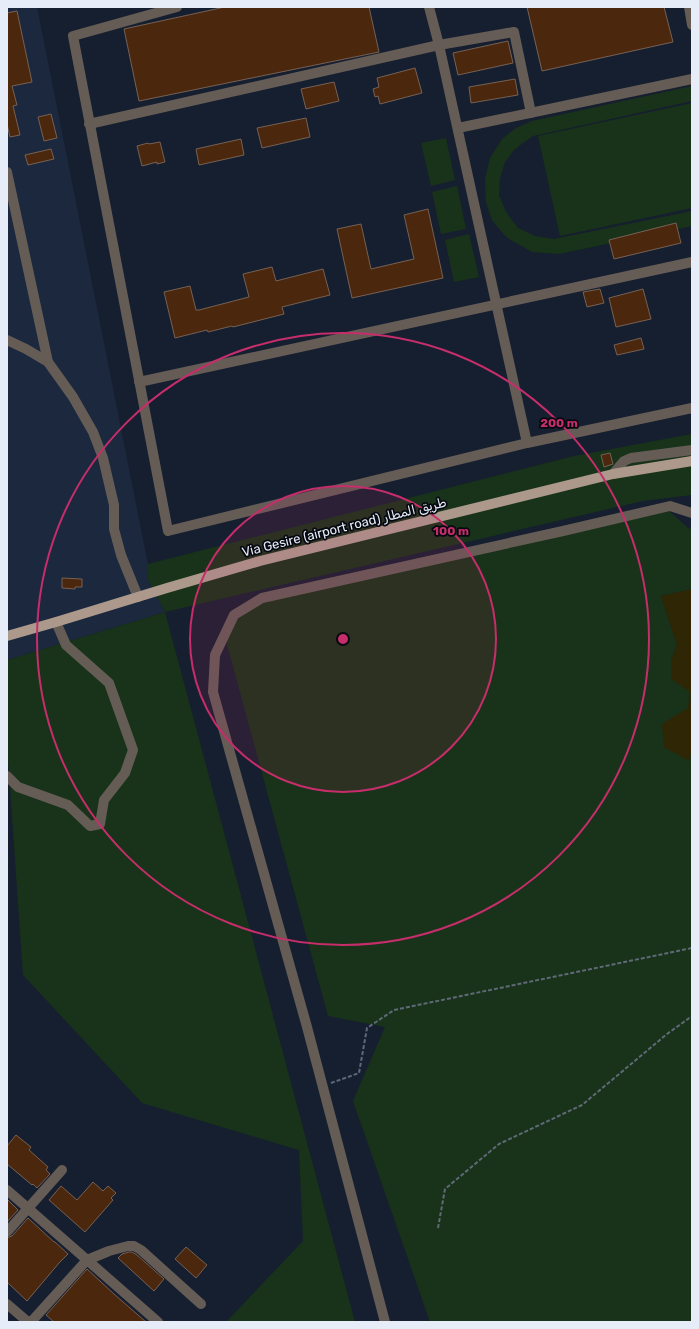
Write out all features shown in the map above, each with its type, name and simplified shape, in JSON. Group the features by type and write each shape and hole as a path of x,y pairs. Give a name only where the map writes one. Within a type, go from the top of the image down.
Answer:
{"main road":[{"name":"Via Gesire (airport road) طريق المطار","path":"7,636 268,559 613,474 692,461"}],"street":[{"path":"176,7 72,36 168,531 527,443 692,408"},
{"path":"429,7 458,128 527,443"},
{"path":"689,7 692,25"},
{"path":"90,124 439,45 514,32 531,113"},
{"path":"458,128 692,79"},
{"path":"7,172 48,362 73,397 93,432 101,451 114,505 114,529 121,555 138,597"},
{"path":"139,382 692,262"},
{"path":"7,340 48,362"},
{"path":"613,474 624,461 631,458 692,450"},
{"path":"385,1322 307,1027 213,692 215,655 234,615 262,598 670,506 692,513"},
{"path":"7,776 18,788 68,805 90,826 100,824 104,800 125,773 133,750 109,683 66,645 56,622"},
{"path":"7,1232 62,1170"},
{"path":"7,1190 158,1322"},
{"path":"31,1322 87,1260 109,1251 128,1246 134,1246 141,1250 201,1304"},
{"path":"7,1304 28,1322"}],"path":[{"path":"323,1086 359,1073 367,1028 394,1010 692,948"},
{"path":"438,1228 445,1189 499,1144 582,1105 667,1034 692,1016"}],"shaded area":[{"path":"7,7 37,7 148,564 148,580 165,612 7,660"}],"green space":[{"path":"692,86 692,101 533,136 513,151 505,162 500,178 499,195 506,212 518,228 535,236 554,239 692,211 692,226 559,254 532,252 506,237 492,220 486,202 485,179 490,158 502,139 516,128 532,121"},
{"path":"692,103 692,208 560,236 538,136"},
{"path":"446,138 455,180 431,186 421,143"},
{"path":"457,186 466,229 441,234 432,192"},
{"path":"469,234 479,277 454,282 445,240"},
{"path":"692,434 692,495 643,501 165,612 148,580 148,564 574,456"},
{"path":"668,510 688,528 692,529 692,589 661,596 677,645 671,661 690,692 688,708 689,761 692,749 692,1322 430,1322 353,1101 385,1027 328,1016 223,630 269,596"},
{"path":"165,612 355,1322 226,1322 303,1241 299,1150 142,1103 23,975 7,745 7,660"}],"sand":[{"path":"692,589 692,749 689,761 664,747 662,724 688,708 690,692 671,679 671,661 677,645 661,596"}],"building":[{"path":"225,7 369,7 379,52 139,101 124,29"},
{"path":"527,7 664,7 673,42 542,71"},
{"path":"17,11 32,82 12,86 17,105 13,106 20,135 10,137 7,124 7,13"},
{"path":"508,41 513,63 458,75 453,53"},
{"path":"415,68 422,93 380,104 378,96 375,97 373,89 379,87 377,78"},
{"path":"515,79 518,95 471,103 469,87"},
{"path":"334,82 339,101 306,109 301,89"},
{"path":"51,114 57,138 44,141 38,117"},
{"path":"306,118 310,137 262,148 257,128"},
{"path":"241,139 244,155 199,165 196,149"},
{"path":"160,142 165,162 157,164 157,162 142,166 137,146"},
{"path":"51,149 54,159 28,165 25,155"},
{"path":"428,209 443,278 352,298 337,229 361,224 371,269 414,259 404,215"},
{"path":"676,223 681,243 614,259 609,240"},
{"path":"272,267 276,281 323,269 330,295 282,307 284,314 233,327 208,332 207,330 175,338 164,292 190,286 196,310 199,310 249,297 243,274"},
{"path":"600,289 604,303 587,307 583,292"},
{"path":"643,289 651,319 616,327 609,298"},
{"path":"641,338 644,349 617,355 614,345"},
{"path":"610,453 613,464 604,467 601,455"},
{"path":"62,578 82,579 82,587 75,587 75,589 62,588"},
{"path":"16,1135 31,1147 29,1150 48,1167 46,1170 50,1174 37,1188 7,1164 7,1146"},
{"path":"93,1182 103,1191 108,1186 116,1193 111,1198 113,1200 85,1232 49,1200 61,1186 77,1200"},
{"path":"7,1199 18,1210 7,1222"},
{"path":"28,1218 68,1254 27,1301 7,1282 7,1238 12,1236"},
{"path":"186,1247 207,1265 196,1278 175,1259"},
{"path":"129,1252 137,1255 164,1279 154,1291 118,1258 122,1254"},
{"path":"87,1269 146,1322 54,1322 46,1315"}]}
